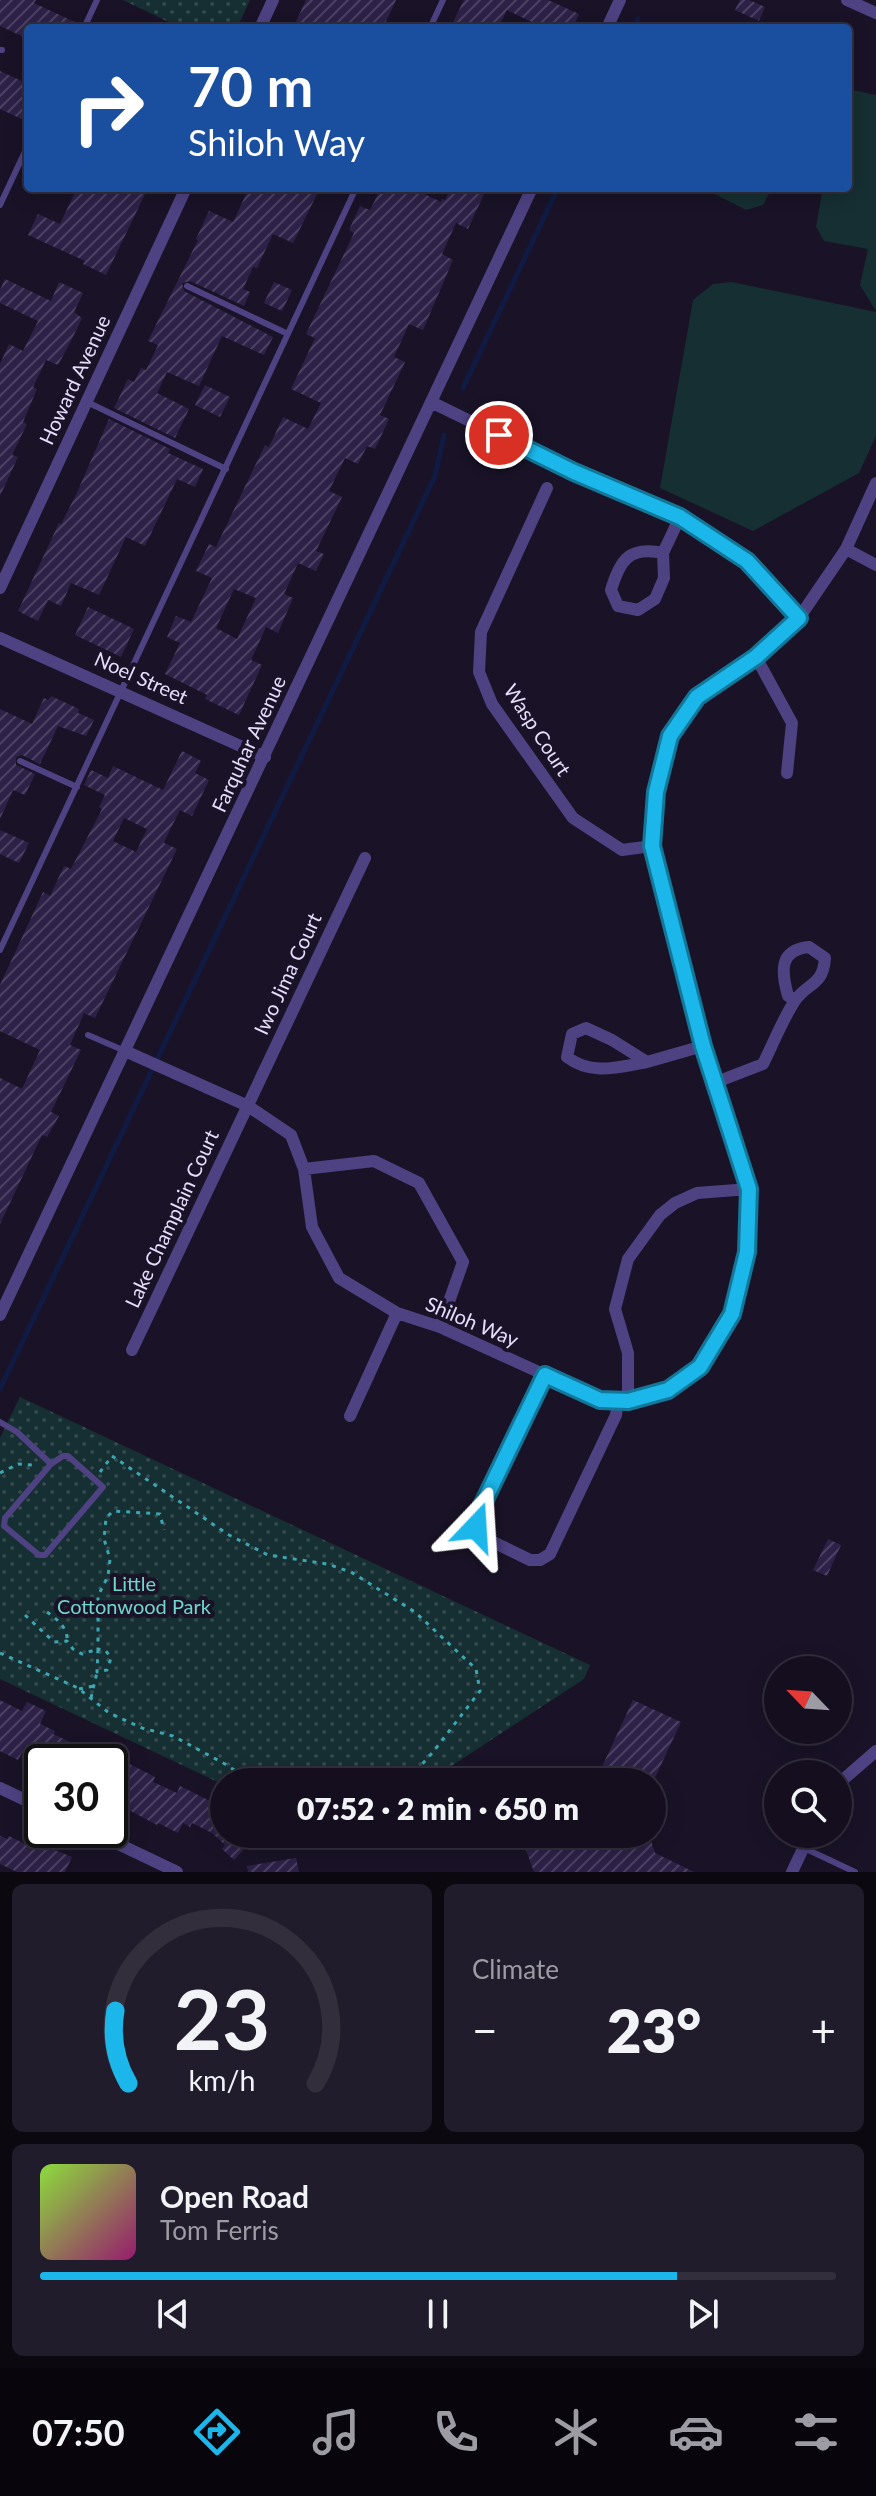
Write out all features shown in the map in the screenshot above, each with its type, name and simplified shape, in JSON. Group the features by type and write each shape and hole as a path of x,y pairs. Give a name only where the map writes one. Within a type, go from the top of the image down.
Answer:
{"street":[{"path":"262,24 273,0"},
{"path":"609,24 620,0"},
{"path":"847,0 876,13"},
{"name":"Howard Avenue","path":"0,588 184,192"},
{"name":"Farquhar Avenue","path":"0,1315 530,192"},
{"path":"431,402 574,472 680,517 747,561 799,618"},
{"path":"623,1401 668,1390 700,1367 732,1314 747,1252 749,1189 703,1046 652,846 656,792 670,736 697,697 756,657 799,618 846,549 876,483"},
{"name":"Wasp Court","path":"547,488 481,632 479,672 492,704 573,818 622,850 652,846"},
{"path":"663,553 646,549 633,552 617,569 611,590 618,606 638,610 655,599 664,578 663,553 680,517"},
{"path":"846,549 876,565"},
{"name":"Noel Street","path":"0,638 120,689 265,757"},
{"path":"756,657 792,723 787,773"},
{"name":"Iwo Jima Court","path":"248,1106 365,858"},
{"path":"714,1083 763,1064 796,999"},
{"path":"647,1062 586,1028 572,1034 567,1057 581,1067 604,1070 647,1062 703,1046"},
{"name":"Shiloh Way","path":"125,1051 248,1106 291,1135 304,1169 312,1227 339,1278 397,1313 440,1327 600,1400 623,1401"},
{"name":"Lake Champlain Court","path":"132,1350 248,1106"},
{"path":"304,1169 374,1161 419,1183 463,1262 440,1327"},
{"path":"545,1375 476,1518 479,1535 530,1560 540,1560 550,1554 623,1401 628,1353 615,1309 628,1259 660,1215 675,1203 697,1193 749,1189"},
{"path":"350,1416 397,1313"},
{"path":"852,1772 876,1751"},
{"path":"0,1788 24,1799"},
{"path":"127,1848 177,1872"},
{"path":"792,1872 804,1848"}],"lane":[{"path":"86,24 97,0"},
{"path":"432,24 443,0"},
{"path":"0,205 24,154"},
{"path":"0,950 354,192"},
{"path":"187,286 288,334"},
{"path":"87,402 226,469"},
{"path":"20,761 77,787"},
{"path":"88,1035 125,1051"},
{"path":"0,1422 17,1432 51,1464"},
{"path":"68,1456 103,1487 45,1555 39,1555 4,1526 5,1518 51,1464 68,1456"},
{"path":"804,1848 855,1872"}],"path":[{"path":"95,1479 112,1456 229,1535 268,1555 327,1564 351,1572 415,1612 476,1669 480,1691 419,1768"},
{"path":"0,1473 18,1464 32,1465 33,1459"},
{"path":"91,1698 97,1672 98,1596 108,1576 110,1559 104,1539 106,1518 113,1511 160,1514 164,1530"},
{"path":"47,1612 58,1620 68,1634 67,1641 73,1649 82,1654 98,1649 106,1651 111,1658 107,1670 97,1672"},
{"path":"25,1615 54,1642 67,1641"},
{"path":"0,1653 79,1689 109,1713 142,1728 173,1736 231,1768"},
{"path":"79,1689 94,1686"}],"green space":[{"path":"123,0 250,0 239,24 173,24"},
{"path":"852,90 876,95 876,311 860,285 868,249 824,241 816,227 822,192 852,192"},
{"path":"711,192 770,192 763,205 746,210"},
{"path":"732,282 876,312 876,436 859,473 753,531 660,488 693,300 713,284"},
{"name":"Little Cottonwood Park","path":"20,1397 590,1665 584,1679 448,1768 210,1768 210,1778 0,1679 0,1438"}],"building":[{"path":"0,0 36,0 34,3 79,24 24,24 24,37 0,26"},
{"path":"306,0 396,0 385,24 295,24"},
{"path":"464,0 548,0 579,14 575,24 536,24 507,10 500,24 452,24"},
{"path":"740,0 749,0 765,7 759,21 735,10"},
{"path":"0,71 24,82 24,120 0,109"},
{"path":"75,192 146,192 106,275 83,264 85,261 28,235 38,214 60,224"},
{"path":"247,192 318,192 293,243 273,234 243,289 250,292 244,306 190,281 182,283 184,291 273,337 264,355 222,336 199,386 167,372 157,393 189,409 175,438 114,408 128,379 134,382 141,368 146,370 158,345 148,341 209,211 233,222"},
{"path":"379,192 420,192 441,202 449,192 484,194 468,229 456,223 442,254 453,260 423,330 409,324 394,357 405,362 380,415 389,419 375,449 367,446 358,464 345,458 329,491 342,497 316,551 324,554 316,571 298,563 284,594 293,598 278,633 266,627 251,660 262,665 239,715 205,699 207,695 165,674 180,643 167,637 176,616 191,622 212,578 196,571 209,544 216,547 265,445 269,447 283,417 308,429 321,403 291,389 315,338 306,334 354,233 349,230 360,206 370,210","holes":["234,589 256,598 237,639 216,628"]},
{"path":"5,279 51,301 59,282 83,293 74,312 82,318 71,341 58,365 46,360 33,387 37,389 23,422 27,424 12,455 18,457 0,496 0,364 9,344 23,351 38,321 0,303 0,290"},
{"path":"274,282 292,290 282,311 264,303"},
{"path":"205,385 230,397 220,417 195,405"},
{"path":"109,419 203,469 195,487 177,479 145,546 126,537 99,595 71,583 61,606 48,600 38,621 18,611 59,523 76,495"},
{"path":"88,607 134,629 121,657 75,635"},
{"path":"51,696 94,720 86,736 58,726 40,764 22,755 16,757 16,765 35,774 25,795 13,790 0,819 0,709 32,724 44,698 48,700"},
{"path":"182,751 201,761 195,773 209,780 192,816 180,810 166,838 164,843 177,849 95,1018 84,1013 70,1045 81,1050 51,1112 59,1116 47,1137 42,1135 0,1224 0,1078 22,1089 40,1050 0,1031 0,985 43,892 50,896 64,866 71,869 102,809 99,807 105,795 84,785 91,770 108,778 113,766 163,790","holes":["124,818 147,829 136,852 113,841"]},
{"path":"0,830 29,843 19,863 0,854"},
{"path":"828,1539 841,1545 827,1576 813,1570"},
{"path":"0,1700 22,1711 27,1702 46,1711 40,1724 74,1744 24,1744 24,1751 18,1760 0,1751"},
{"path":"633,1700 681,1722 660,1768 601,1768"},
{"path":"128,1763 155,1777 153,1782 177,1793 180,1786 210,1801 210,1832 192,1823 190,1827 183,1823 178,1833 128,1810"},
{"path":"0,1836 8,1839 9,1836 24,1844 24,1848 50,1848 72,1857 65,1872 17,1872 0,1864"},
{"path":"223,1848 245,1848 234,1860"},
{"path":"653,1848 655,1853 694,1872 534,1872 526,1850"},
{"path":"296,1858 299,1872 248,1872 247,1866"}],"waterway":[{"path":"636,24 638,19"},
{"path":"463,388 556,192"},
{"path":"0,1389 435,476 444,435"}],"route":[{"path":"476,1527 476,1518 545,1375 600,1400 628,1401 668,1390 700,1367 732,1314 747,1252 749,1189 703,1046 652,846 656,792 670,736 697,697 756,657 799,618 747,561 680,517 574,472 499,435"}]}
